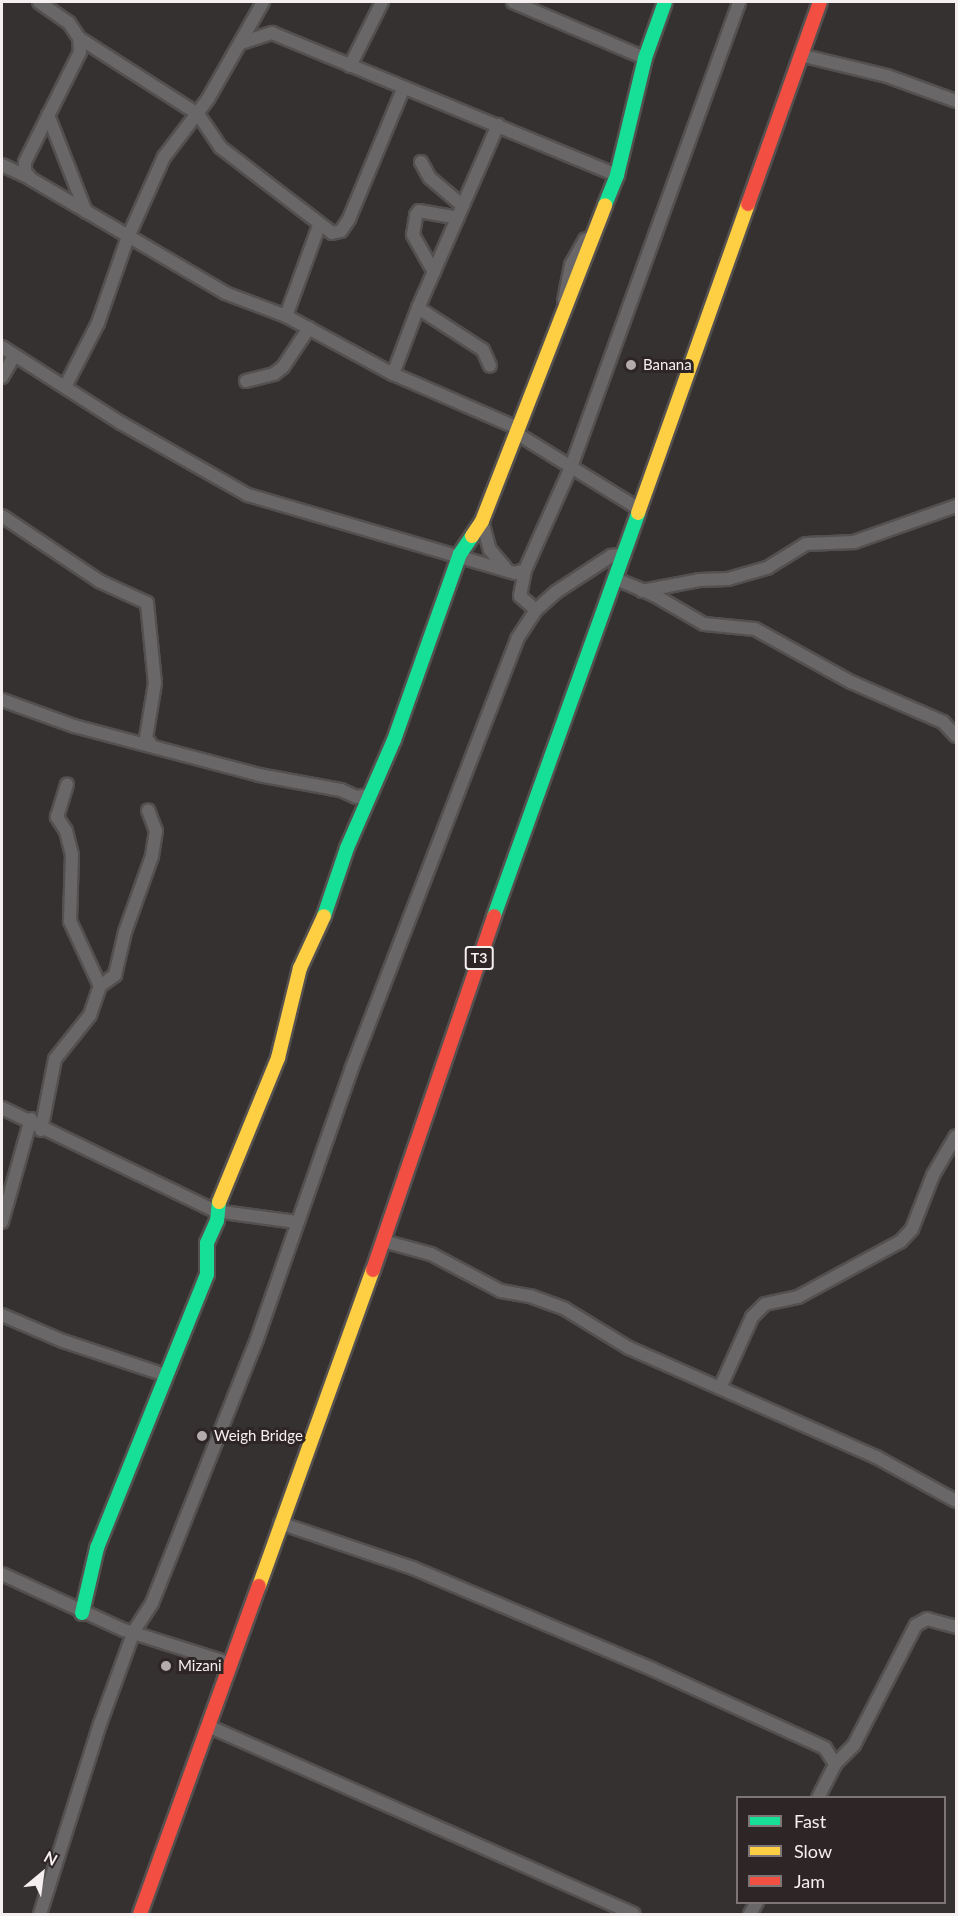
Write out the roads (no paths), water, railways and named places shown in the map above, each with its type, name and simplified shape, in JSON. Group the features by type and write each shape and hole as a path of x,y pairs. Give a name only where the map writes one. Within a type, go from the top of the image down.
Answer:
{"main road":[{"path":"82,1613 97,1548 144,1438 165,1375 207,1274 207,1243 217,1221 215,1211 278,1058 298,974 335,892 368,795 394,740 460,554 482,520 617,175 645,58 665,2"},
{"name":"T3","path":"140,1914 210,1727 280,1523 383,1240 478,961 820,2"}],"street":[{"path":"350,66 382,2"},
{"path":"513,2 645,58"},
{"path":"536,610 520,596 525,570 571,467 739,2"},
{"path":"44,3 69,23 79,38 198,114 220,147 319,226 334,234 349,219 403,88"},
{"path":"260,5 272,33"},
{"path":"65,387 98,323 128,237 164,157 198,114 240,44 260,5"},
{"path":"240,44 272,33 617,175"},
{"path":"32,179 25,171 25,162 78,60 79,38"},
{"path":"800,55 887,76 957,101"},
{"path":"48,115 87,213"},
{"path":"393,374 418,308 498,125"},
{"path":"421,162 430,178 463,206"},
{"path":"2,165 32,179 225,293 286,316 393,374 517,431 639,509"},
{"path":"434,272 413,235 416,214 419,211 458,218"},
{"path":"286,316 319,226"},
{"path":"418,308 483,350 490,366"},
{"path":"246,381 274,374 284,367 309,328"},
{"path":"2,347 248,495 305,514 460,554 506,568 514,573 525,570"},
{"path":"2,377 14,356"},
{"path":"642,591 688,581 728,579 767,568 806,544 854,542 957,506"},
{"path":"2,516 99,581 147,603 155,683 146,738 150,743"},
{"path":"482,520 490,550 506,568"},
{"path":"40,1914 100,1724 134,1631 152,1603 257,1340 296,1222 449,808 517,639 536,610 583,572 612,556 625,554"},
{"path":"616,579 704,624 755,629 851,682 954,731"},
{"path":"2,700 74,726 150,743 352,796 368,795"},
{"path":"68,785 57,817 66,831 72,855 70,921 100,986"},
{"path":"352,796 360,818"},
{"path":"41,1130 55,1059 90,1015 100,986 115,975 125,932 152,856 156,831 148,810"},
{"path":"2,1108 32,1119 41,1130 215,1211 296,1222"},
{"path":"2,1222 32,1119"},
{"path":"720,1388 753,1317 765,1304 798,1297 901,1241 912,1229 933,1175 957,1136"},
{"path":"383,1240 431,1254 501,1291 565,1309 629,1348 876,1457 957,1501"},
{"path":"2,1315 52,1337 165,1375"},
{"path":"280,1523 404,1565 652,1669 825,1748 835,1764"},
{"path":"2,1574 82,1613 232,1664"},
{"path":"819,1796 835,1764 854,1745 916,1625 927,1619 957,1627"},
{"path":"210,1727 634,1914"}],"place":[{"name":"Banana","path":"631,365"},
{"name":"Weigh Bridge","path":"202,1436"},
{"name":"Mizani","path":"166,1666"}]}
